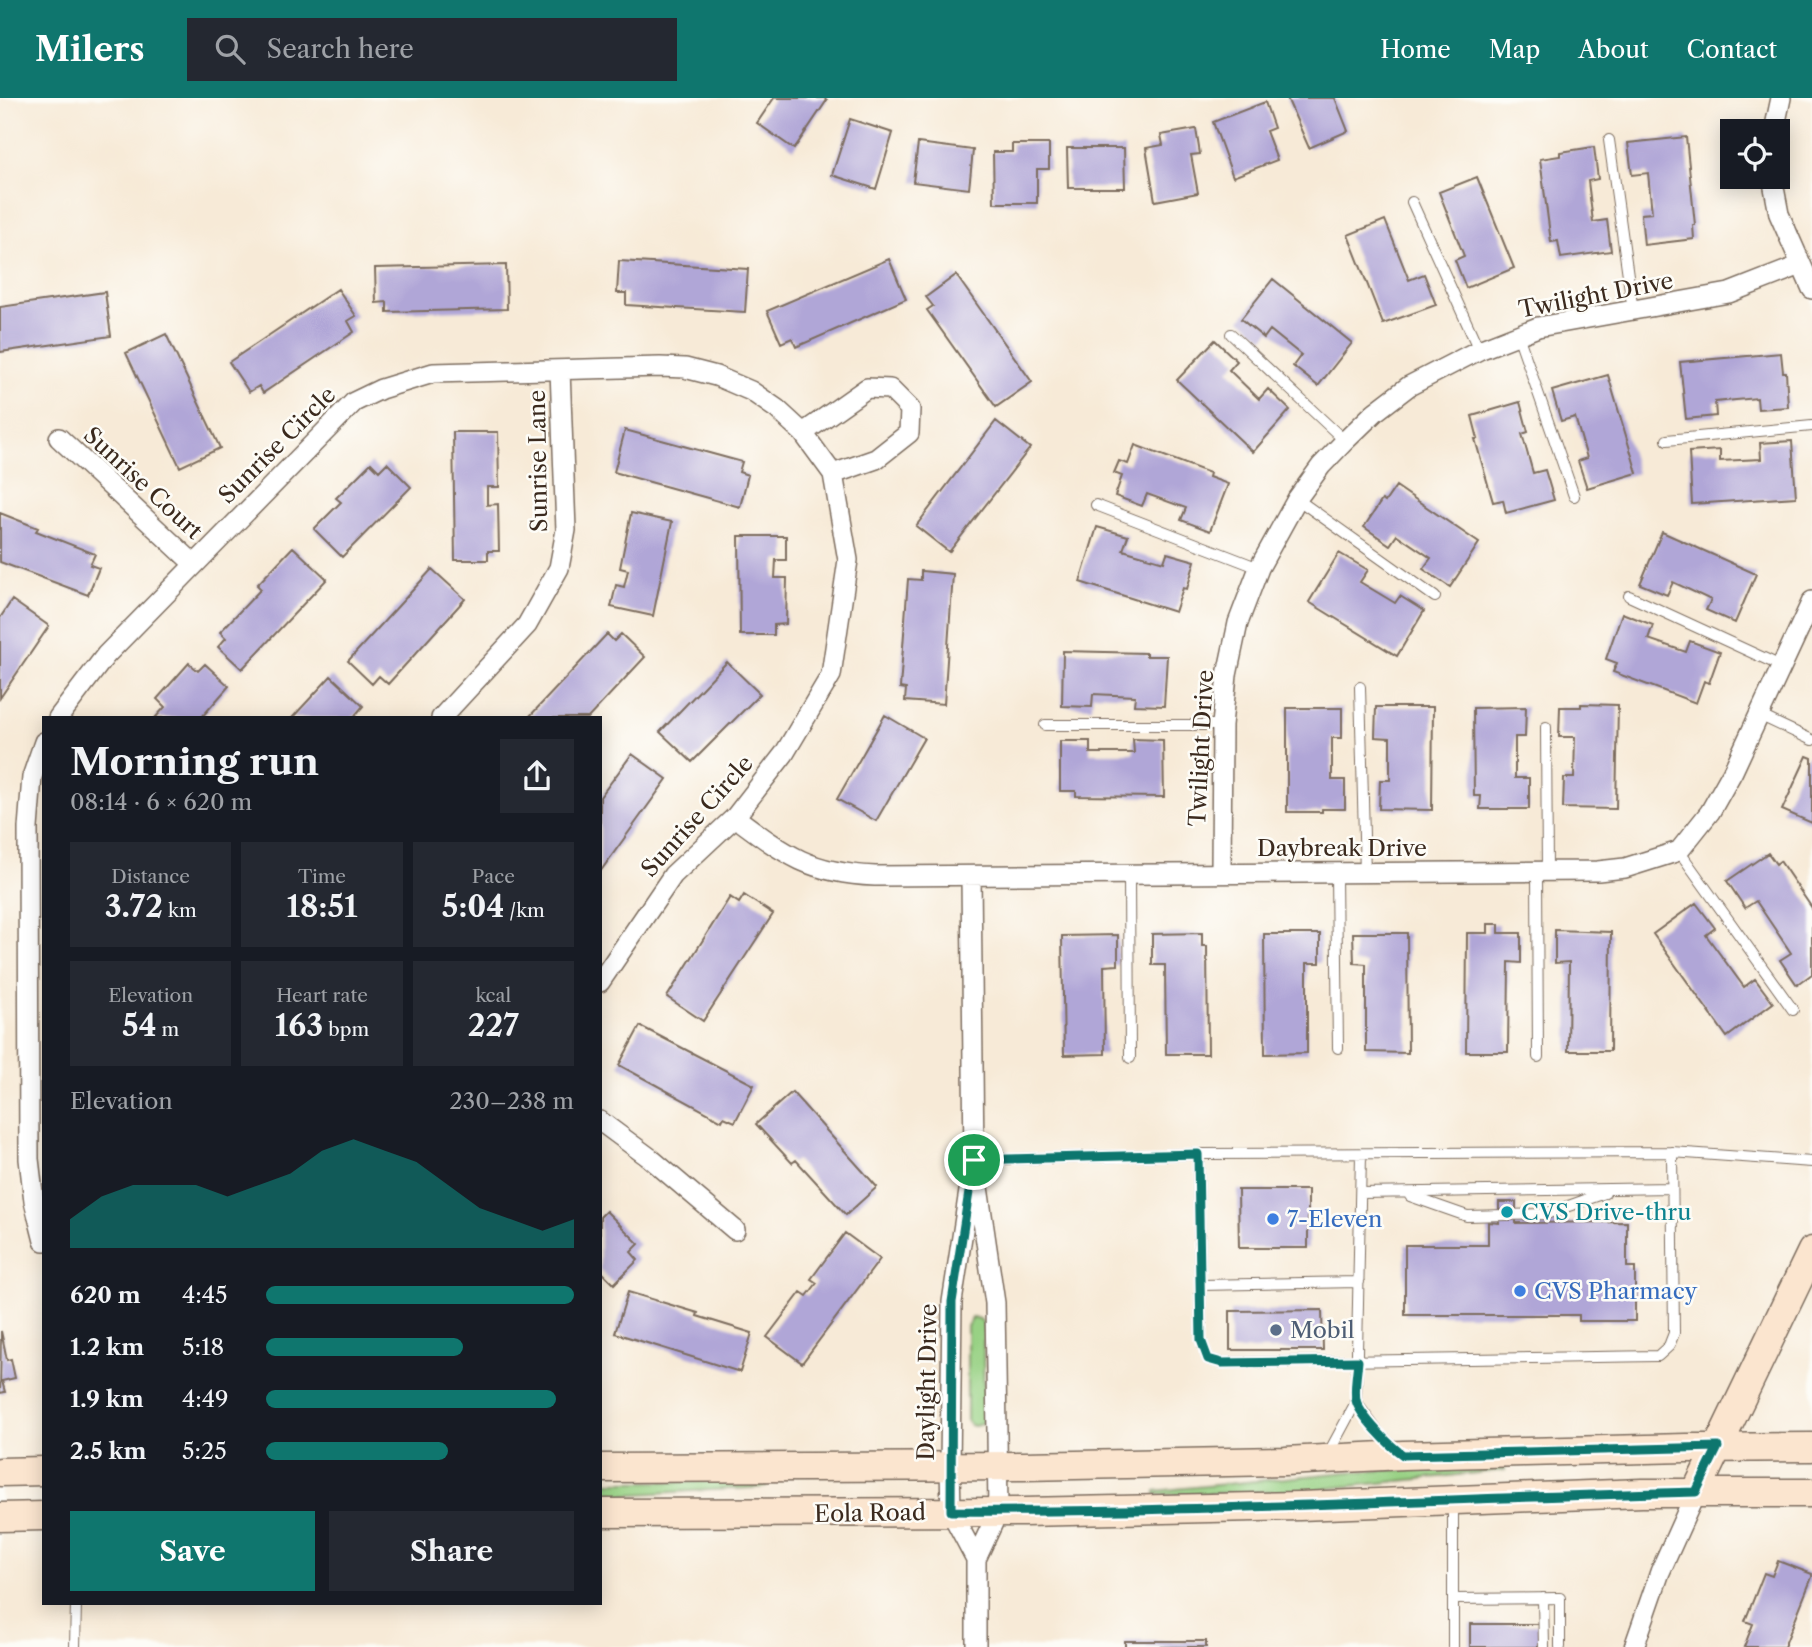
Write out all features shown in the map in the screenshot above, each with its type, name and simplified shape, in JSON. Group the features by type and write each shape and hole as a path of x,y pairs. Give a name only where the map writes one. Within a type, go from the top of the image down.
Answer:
{"street":[{"path":"1777,119 1781,98"},
{"path":"1774,189 1779,214 1812,289"},
{"name":"Twilight Drive","path":"1221,873 1222,725 1227,675 1238,623 1259,568 1297,499 1321,466 1375,412 1409,386 1479,350 1538,327 1729,293 1801,265"},
{"name":"Sunrise Circle","path":"60,716 106,654 194,563 354,402 381,388 433,373 660,367 685,368 716,376 751,391 777,409 803,433 833,474 848,560 831,675 784,754 734,817 673,875 602,979"},
{"name":"Sunrise Lane","path":"443,716 527,625 559,568 566,530 560,370"},
{"path":"803,433 867,388 890,389 910,410 909,433 876,459 833,474"},
{"name":"Sunrise Court","path":"59,438 194,563"},
{"path":"1679,851 1710,812 1812,601"},
{"path":"42,748 32,777 29,800 36,1000 29,1159 34,1201 42,1233"},
{"name":"Daybreak Drive","path":"734,817 779,850 820,869 847,875 1598,871 1625,868 1679,851"},
{"name":"Daylight Drive","path":"971,876 974,1160 995,1303 998,1512 976,1559 976,1647"},
{"path":"602,1122 650,1158 735,1230"},
{"name":"Daylight Drive","path":"974,1160 952,1302 950,1466 951,1511 976,1559"},
{"path":"1634,1647 1660,1572 1812,1251"},
{"name":"Eola Road","path":"602,1468 997,1466 1718,1447 1812,1447"},
{"path":"0,1472 42,1472"},
{"name":"Eola Road","path":"602,1513 998,1512 1300,1506 1696,1492 1812,1493"},
{"path":"0,1517 42,1516"}],"lane":[{"path":"1609,141 1633,312"},
{"path":"1412,202 1479,350"},
{"path":"1231,334 1345,441"},
{"path":"1518,335 1574,496"},
{"path":"1667,440 1812,426"},
{"path":"1297,499 1435,597"},
{"path":"1096,505 1259,568"},
{"path":"1629,596 1781,666"},
{"path":"1360,688 1365,874"},
{"path":"1759,715 1812,740"},
{"path":"1045,725 1222,725"},
{"path":"1538,1057 1546,727"},
{"path":"1679,851 1793,1010"},
{"path":"1129,874 1130,1058"},
{"path":"1336,874 1338,1048"},
{"path":"974,1160 1198,1154 1672,1152 1812,1162"},
{"path":"1198,1154 1201,1340 1208,1359 1222,1363 1658,1356 1670,1346 1674,1333 1672,1152"},
{"path":"1323,1458 1338,1438 1356,1402 1361,1154"},
{"path":"1361,1194 1672,1188"},
{"path":"1401,1193 1467,1216 1546,1214 1615,1189"},
{"path":"1200,1285 1359,1282"},
{"path":"1356,1402 1380,1435 1403,1455"},
{"path":"1453,1499 1453,1647"},
{"path":"1544,1598 1544,1647"},
{"path":"1452,1599 1560,1598 1560,1647"},
{"path":"75,1647 76,1605"}],"green space":[{"path":"973,1317 983,1323 984,1418 981,1424 975,1426 970,1425 967,1420 967,1326"},
{"path":"1504,1465 1505,1470 1312,1490 1156,1495 1156,1491 1347,1472"},
{"path":"768,1481 766,1487 602,1496 602,1482"}],"building":[{"path":"774,98 827,100 794,149 757,123"},
{"path":"1287,98 1335,98 1348,131 1309,148"},
{"path":"1265,102 1274,128 1266,131 1277,160 1233,177 1213,122"},
{"path":"850,119 893,133 876,189 832,175"},
{"path":"1196,129 1200,154 1191,155 1198,193 1155,201 1146,148 1163,145 1161,135"},
{"path":"1686,137 1694,239 1644,245 1641,214 1652,213 1648,173 1632,175 1628,143"},
{"path":"918,143 973,150 969,189 913,182"},
{"path":"1012,144 1049,144 1049,169 1037,169 1037,203 994,203 993,152 1012,152"},
{"path":"1594,147 1598,179 1588,181 1593,222 1607,220 1611,251 1561,258 1558,241 1551,242 1540,159 1560,156 1560,152"},
{"path":"1067,148 1124,148 1125,188 1068,188"},
{"path":"1477,177 1514,268 1466,288 1455,260 1464,256 1439,192"},
{"path":"1385,220 1409,280 1424,274 1436,305 1383,324 1348,235"},
{"path":"889,259 906,299 796,347 792,338 781,343 767,311"},
{"path":"619,261 748,269 745,312 626,305 626,293 617,293"},
{"path":"506,265 507,309 387,312 387,302 376,303 375,268"},
{"path":"956,275 1032,382 996,407 927,310 933,306 926,297"},
{"path":"1273,279 1352,343 1318,386 1293,366 1301,355 1270,330 1264,338 1241,319"},
{"path":"338,289 356,316 348,321 354,332 263,393 259,386 249,392 229,362"},
{"path":"105,292 111,336 0,352 0,307"},
{"path":"166,334 220,448 180,467 126,353"},
{"path":"1215,340 1237,361 1229,370 1259,399 1268,389 1290,410 1253,452 1177,380"},
{"path":"1781,353 1783,372 1786,372 1788,407 1758,409 1757,398 1715,402 1716,416 1686,419 1680,362"},
{"path":"1608,375 1637,473 1587,488 1578,461 1587,458 1575,417 1561,421 1552,391"},
{"path":"1520,402 1528,432 1522,434 1533,473 1545,470 1554,500 1506,513 1503,500 1493,502 1475,439 1478,439 1472,416"},
{"path":"996,421 1030,448 949,552 916,526"},
{"path":"625,430 742,462 739,472 748,475 740,507 614,472"},
{"path":"453,432 498,432 499,487 487,487 487,505 498,504 499,551 488,551 488,560 455,560"},
{"path":"1792,441 1796,497 1692,504 1689,452 1720,450 1720,461 1761,459 1760,443"},
{"path":"1135,445 1210,473 1209,477 1228,484 1210,531 1181,520 1186,508 1147,494 1142,506 1115,496 1122,476 1114,473 1119,461 1128,464"},
{"path":"371,463 379,471 387,463 411,487 342,557 314,529 341,502 336,498"},
{"path":"1396,486 1479,543 1450,587 1423,569 1431,558 1397,535 1390,545 1364,527 1382,500 1385,502"},
{"path":"0,513 38,528 36,531 95,554 90,565 99,568 88,595 0,562"},
{"path":"631,513 672,522 653,616 611,607 616,585 624,587 628,570 620,568"},
{"path":"1097,527 1128,536 1123,550 1164,562 1167,553 1195,561 1187,589 1183,588 1175,612 1080,582"},
{"path":"1662,532 1756,574 1735,623 1706,610 1711,600 1673,582 1667,595 1640,584"},
{"path":"739,536 786,536 786,560 776,560 775,578 787,578 786,624 774,625 774,635 740,635"},
{"path":"293,547 327,579 242,669 218,647 226,638 220,632 261,589 257,585"},
{"path":"1339,553 1368,570 1360,582 1395,603 1400,596 1424,611 1397,656 1309,602"},
{"path":"432,569 465,599 388,684 379,676 372,684 348,661"},
{"path":"921,571 953,574 944,704 905,701 906,689 900,688 908,579 921,580"},
{"path":"12,600 49,626 0,698 0,618"},
{"path":"1622,613 1653,625 1648,639 1686,652 1690,641 1720,652 1709,683 1704,681 1696,703 1613,672 1617,663 1606,659"},
{"path":"607,634 614,641 621,634 645,657 590,716 530,716"},
{"path":"1063,651 1167,656 1164,706 1134,705 1135,696 1093,694 1092,707 1062,706"},
{"path":"727,662 760,694 692,762 660,732"},
{"path":"189,663 198,671 205,664 229,686 203,716 157,716 165,707 157,699"},
{"path":"331,676 363,706 355,716 294,716"},
{"path":"1581,704 1618,705 1616,809 1563,808 1564,778 1574,778 1575,737 1559,737 1560,707 1581,707"},
{"path":"1376,707 1433,707 1432,810 1379,809 1380,780 1390,780 1390,738 1375,737"},
{"path":"1526,707 1525,737 1515,737 1515,778 1529,778 1529,809 1480,809 1481,796 1474,796 1473,708"},
{"path":"1287,708 1342,708 1342,738 1332,738 1332,780 1345,780 1345,809 1287,812"},
{"path":"885,715 924,738 876,821 837,799"},
{"path":"1133,739 1163,740 1164,797 1076,796 1076,791 1060,791 1060,741 1090,741 1090,753 1134,753"},
{"path":"632,754 667,779 602,869 602,794"},
{"path":"1807,756 1812,758 1812,823 1782,810"},
{"path":"1768,853 1776,864 1780,861 1812,908 1812,974 1797,985 1780,960 1791,953 1756,901 1745,908 1727,881"},
{"path":"744,895 773,914 703,1021 667,997 730,897 739,903"},
{"path":"1696,903 1715,928 1706,935 1744,987 1755,979 1773,1003 1727,1037 1653,934"},
{"path":"1488,924 1499,924 1499,933 1521,933 1521,963 1509,962 1508,1052 1466,1052 1467,933 1488,933"},
{"path":"1555,930 1611,932 1610,1051 1568,1051 1569,962 1555,963"},
{"path":"1202,933 1202,946 1207,946 1208,1054 1166,1054 1165,965 1152,965 1152,934"},
{"path":"1353,933 1407,933 1408,1053 1366,1052 1366,964 1354,963"},
{"path":"1264,934 1320,934 1320,963 1307,963 1307,1053 1265,1054"},
{"path":"1118,935 1118,965 1104,966 1105,1054 1064,1055 1062,936"},
{"path":"640,1026 754,1085 735,1122 724,1117 722,1121 619,1065"},
{"path":"792,1092 877,1187 846,1215 796,1160 792,1163 756,1124"},
{"name":"7-Eleven","path":"1238,1190 1308,1190 1308,1248 1239,1248"},
{"name":"CVS Pharmacy","path":"1499,1202 1516,1202 1516,1223 1627,1222 1627,1267 1635,1267 1635,1321 1579,1321 1579,1315 1405,1315 1405,1245 1488,1245 1488,1222 1499,1223"},
{"path":"606,1211 639,1244 631,1252 638,1260 614,1284 602,1272 602,1215"},
{"path":"845,1233 880,1259 802,1363 767,1337 801,1292 807,1296 817,1283 811,1279"},
{"path":"628,1292 752,1333 740,1372 615,1333"},
{"name":"Mobil","path":"1322,1310 1323,1350 1230,1350 1230,1311"},
{"path":"1,1331 7,1360 11,1359 15,1378 2,1381 5,1392 0,1393"},
{"path":"1778,1561 1812,1574 1812,1577 1784,1647 1744,1647 1753,1624 1745,1621 1764,1573 1772,1576"},
{"path":"1470,1624 1541,1624 1541,1647 1470,1647"},
{"path":"1125,1641 1206,1641 1206,1647 1125,1647"}],"place":[{"name":"CVS Drive-thru","path":"1507,1212"},
{"name":"7-Eleven","path":"1273,1219"},
{"name":"CVS Pharmacy","path":"1520,1291"},
{"name":"Mobil","path":"1276,1330"}],"route":[{"path":"1198,1154 1201,1340 1208,1359 1222,1363 1358,1361 1356,1402 1380,1435 1403,1455 1718,1447 1696,1492 1300,1506 951,1511 952,1302 974,1160 1198,1154"}]}
